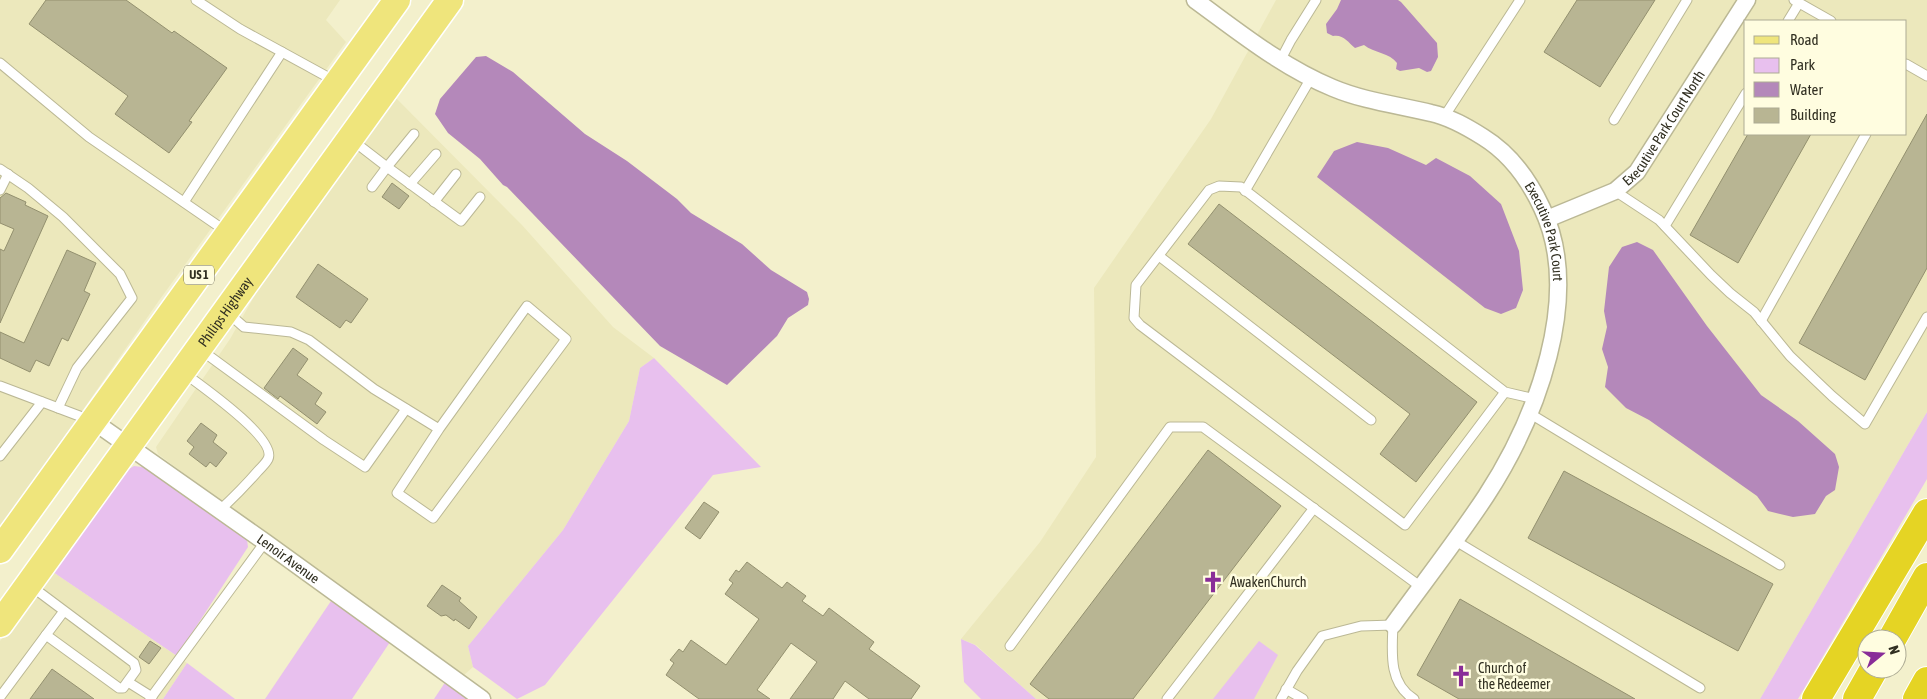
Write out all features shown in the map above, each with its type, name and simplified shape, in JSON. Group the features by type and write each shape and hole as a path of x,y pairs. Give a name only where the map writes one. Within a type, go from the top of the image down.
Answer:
{"highway":[{"path":"1816,699 1927,513"},
{"path":"1898,629 1927,577"},
{"path":"1857,699 1868,679"},
{"path":"1917,699 1927,681"}],"main road":[{"name":"US 1","path":"0,550 397,0"},
{"name":"Philips Highway","path":"0,624 450,0"},
{"path":"229,233 264,258"}],"street":[{"name":"Executive Park Court","path":"1195,0 1280,61 1334,89 1444,117 1485,138 1510,160 1534,190 1554,239 1559,279 1556,322 1532,406 1495,481 1393,625"},
{"name":"Executive Park Court North","path":"1547,219 1616,191 1637,172 1747,0"},
{"name":"Lenoir Avenue","path":"93,421 265,542 482,699"}],"lane":[{"path":"196,0 240,29 338,82"},
{"path":"1280,61 1316,0"},
{"path":"1444,117 1520,0"},
{"path":"1614,120 1687,0"},
{"path":"1788,20 1797,1 1829,20"},
{"path":"184,202 282,52"},
{"path":"0,63 89,137 229,233"},
{"path":"1907,65 1927,76"},
{"path":"1245,191 1311,78"},
{"path":"1665,226 1744,95"},
{"path":"372,187 414,134"},
{"path":"1761,321 1865,135"},
{"path":"350,138 460,222 480,197"},
{"path":"410,184 436,154"},
{"path":"0,190 4,171 63,217 101,254 120,274 132,298 77,368 58,408"},
{"path":"434,202 456,174"},
{"path":"1505,392 1405,525 1140,325 1134,318 1136,285 1209,190 1219,186 1241,187 1505,392 1532,406 1780,565"},
{"path":"1616,191 1659,220 1710,275 1754,312 1790,356 1865,424 1927,317"},
{"path":"1159,256 1371,420"},
{"path":"527,306 566,339 433,518 397,493 439,429 527,306"},
{"path":"226,311 244,327 291,332 309,340 374,389 439,429"},
{"path":"198,349 324,440 365,467 406,409"},
{"path":"182,371 222,401 252,428 269,450 269,459 220,510"},
{"path":"0,386 93,421"},
{"path":"0,456 42,402"},
{"path":"1010,646 1170,427 1203,427 1421,586"},
{"path":"1168,699 1314,508"},
{"path":"1454,540 1700,688"},
{"path":"128,682 151,698 265,542"},
{"path":"29,584 134,663 136,670 123,688 119,688 46,635"},
{"path":"1,698 64,610"},
{"path":"1281,699 1297,671 1322,636 1361,626 1393,625 1392,664 1400,686 1414,699"},
{"path":"1286,689 1303,699"}],"shaded area":[{"path":"0,0 340,0 326,20 346,42 158,302 0,529"},
{"path":"1276,0 1927,0 1927,412 1760,699 1036,699 976,645 961,639 1040,542 1096,457 1094,288 1211,119"},
{"path":"393,95 522,225 613,327 654,358 640,368 629,421 563,530 468,646 473,667 464,675 278,544 158,454 156,447 230,339 259,288"},
{"path":"50,570 187,663 163,699 0,699 0,641"}],"green space":[{"path":"654,358 761,467 713,475 545,685 517,699 473,667 468,646 563,530 629,421 640,368"},
{"path":"1927,412 1927,479 1798,699 1760,699"},
{"path":"134,466 150,468 247,540 248,547 177,656 53,572 124,472"},
{"path":"331,601 390,642 352,699 265,699"},
{"path":"961,639 975,645 1036,699 981,699 964,682"},
{"path":"1259,641 1278,655 1254,699 1213,699"},
{"path":"187,663 235,699 163,699"},
{"path":"446,681 467,699 434,699"}],"water":[{"path":"1341,0 1398,0 1401,2 1437,43 1438,57 1431,71 1427,72 1419,68 1400,71 1396,69 1397,63 1390,57 1364,45 1355,48 1343,37 1327,33 1326,24"},
{"path":"486,56 513,72 585,134 627,161 677,199 691,213 742,244 771,270 807,292 808,305 788,318 777,336 727,385 660,346 480,159 448,133 435,114 440,99 476,57"},
{"path":"1357,142 1388,148 1426,165 1436,158 1470,176 1501,204 1519,251 1523,290 1516,308 1501,314 1485,308 1317,177 1334,151"},
{"path":"1637,242 1653,250 1707,326 1761,395 1798,421 1835,454 1839,467 1835,490 1826,496 1815,514 1793,517 1768,511 1757,496 1649,420 1626,408 1605,387 1608,367 1602,349 1607,327 1604,311 1609,267 1622,247"}],"building":[{"path":"46,0 126,0 172,33 174,31 227,68 189,121 192,122 169,153 115,114 128,96 29,24"},
{"path":"1577,0 1655,0 1600,87 1544,52"},
{"path":"1927,114 1927,268 1865,380 1799,343"},
{"path":"1747,135 1810,135 1738,263 1690,235"},
{"path":"392,183 409,196 399,209 382,197"},
{"path":"6,193 26,202 25,205 48,216 0,323 0,249 4,251 14,229 0,223 0,198"},
{"path":"1219,204 1477,402 1416,482 1380,454 1410,414 1188,244"},
{"path":"67,250 96,263 84,291 90,294 68,341 62,338 49,366 36,360 30,372 0,358 0,332 24,343"},
{"path":"318,264 368,299 351,323 346,320 340,328 296,297"},
{"path":"293,348 308,359 297,375 322,393 315,404 326,412 317,424 280,396 278,399 264,388"},
{"path":"201,423 217,435 213,442 227,453 216,467 210,462 206,467 189,454 194,447 187,441"},
{"path":"1208,450 1281,506 1133,699 1049,699 1030,684"},
{"path":"1564,471 1773,584 1738,651 1528,538"},
{"path":"704,502 719,512 700,539 685,528"},
{"path":"747,562 782,588 787,582 806,596 802,601 823,616 829,608 874,642 869,649 920,686 911,699 869,699 845,681 833,699 790,699 817,662 791,643 757,690 770,699 699,699 666,675 674,663 670,660 679,649 683,652 691,640 726,665 759,619 725,594 733,583 729,580 736,570 739,572"},
{"path":"442,585 461,598 459,601 477,617 469,629 455,619 454,621 446,615 441,616 427,606"},
{"path":"1460,599 1635,699 1459,699 1417,675"},
{"path":"150,641 161,648 149,664 139,657"},
{"path":"52,669 94,699 30,699"}],"place":[{"name":"AwakenChurch","path":"1213,582"},
{"name":"Church of the Redeemer","path":"1461,676"}]}
